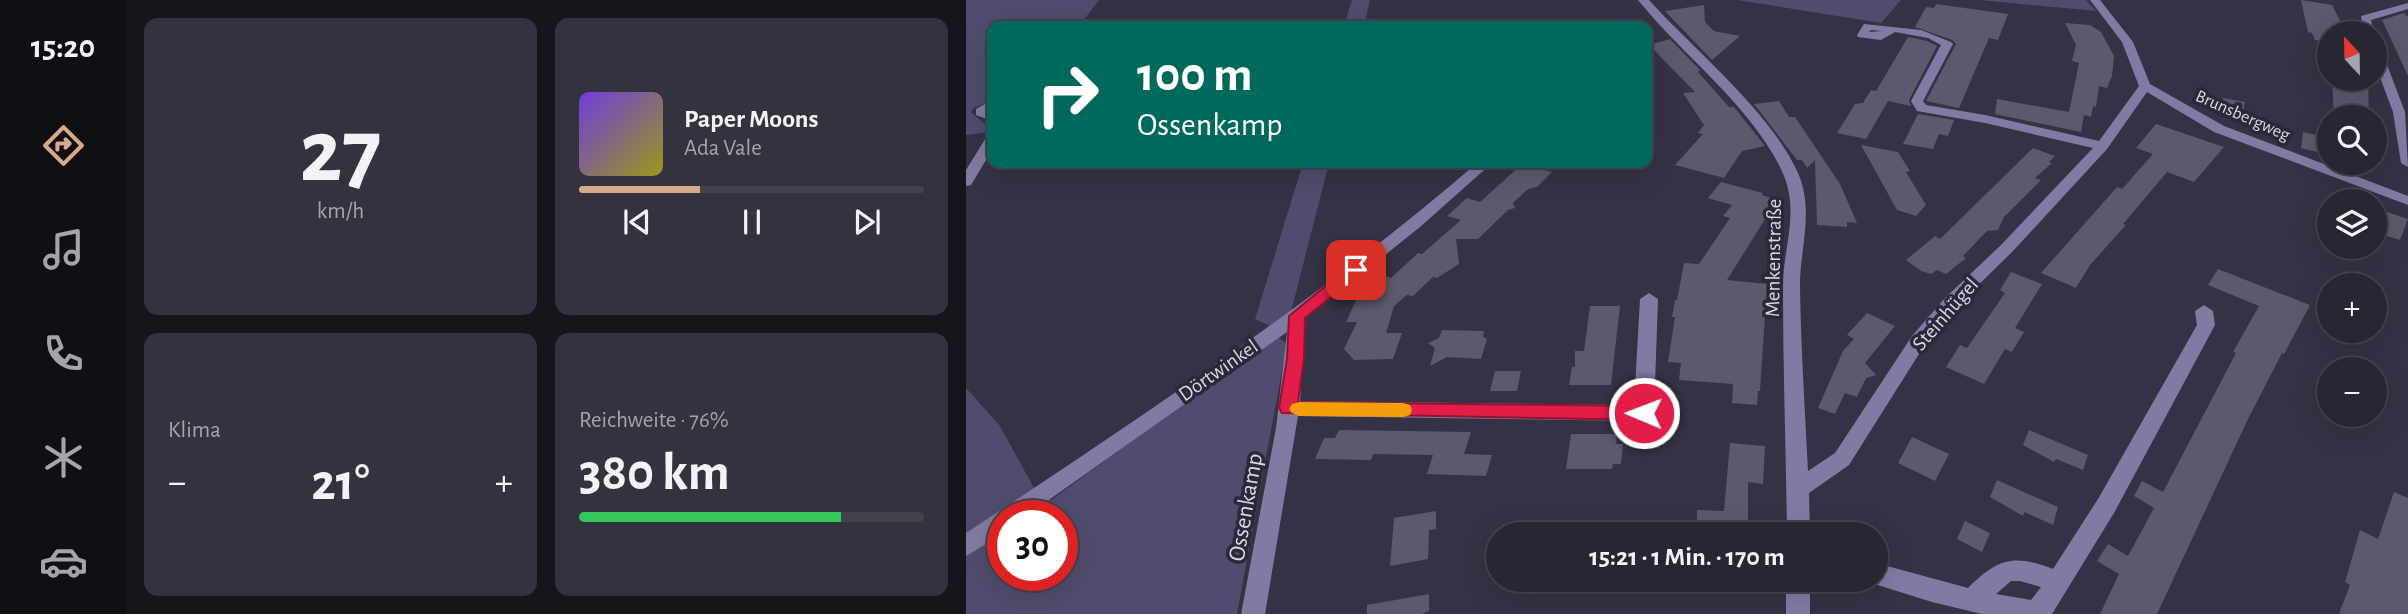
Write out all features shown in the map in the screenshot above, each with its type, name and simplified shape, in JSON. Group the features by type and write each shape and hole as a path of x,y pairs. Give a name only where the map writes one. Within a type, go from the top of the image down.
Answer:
{"street":[{"name":"Menkenstraße","path":"1643,0 1651,19 1732,92 1779,152 1793,180 1798,208 1798,246 1791,285 1799,522"},
{"path":"2095,0 2127,43 2145,86"},
{"path":"2366,21 2365,18 2408,6"},
{"path":"1891,30 1938,37 1947,44 1917,102 1921,108 1985,119 2102,146"},
{"path":"2387,80 2399,112 2408,163"},
{"name":"Steinhügel","path":"1799,488 1842,459 1927,332 1951,302 2007,248 2102,146 2145,86"},
{"name":"Brunsbergweg","path":"2145,86 2219,129 2408,201"},
{"path":"966,182 987,147"},
{"name":"Dörtwinkel","path":"1032,500 1297,316 1415,223 1479,168"},
{"path":"1289,408 1644,413 1649,299"},
{"path":"1888,579 1932,592 2032,611 2042,607 2106,506 2206,325 2204,311"},
{"name":"Ossenkamp","path":"1253,614 1289,408 1296,359 1297,316"},
{"path":"966,546 987,532"},
{"path":"1973,600 1990,581 2008,569 2026,569 2058,583"},
{"path":"1798,592 1798,614"}],"shaded area":[{"path":"966,0 1099,0 1083,21 987,21 987,103 975,107 971,112 986,125 987,132 966,135"},
{"path":"1352,0 1370,0 1365,21 1346,21"},
{"path":"1737,0 1901,0 1881,23"},
{"path":"1979,0 2086,0 2096,11"},
{"path":"1301,168 1328,168 1291,312 1270,326 1255,319"},
{"path":"1277,336 1287,344 1237,614 966,614 966,388 1000,426 1034,488 1051,500"}],"building":[{"path":"2301,0 2332,5 2340,21 2317,21 2317,40 2308,32"},
{"path":"1936,4 2008,14 1998,40 1989,38 1959,108 1926,101 1956,44 1952,40 1915,27 1926,7 1934,8"},
{"path":"1704,5 1705,22 1714,31 1740,36 1712,60 1665,11"},
{"path":"2404,13 2408,17 2408,76 2387,31 2387,21 2382,20"},
{"path":"2065,23 2090,25 2101,32 2114,56 2112,76 2107,88 2099,86 2096,107 2093,106 2091,117 2084,115 2081,132 1995,114 1997,99 2069,112 2079,63 2072,61 2076,45"},
{"path":"1908,37 1937,46 1909,100 1911,106 1888,101 1866,139 1837,133 1855,104 1863,103 1871,90 1876,91"},
{"path":"1670,39 1700,70 1698,72 1729,107 1734,107 1765,146 1742,151 1724,178 1675,165 1703,134 1698,133 1704,125 1683,93 1695,92 1652,48 1652,44"},
{"path":"2333,91 2368,91 2369,105 2333,105"},
{"path":"2223,98 2245,102 2241,120 2218,114"},
{"path":"1779,101 1789,117 1795,117 1840,184 1857,223 1847,222 1847,227 1817,225 1815,160 1807,168 1802,160 1797,160 1754,104"},
{"path":"1918,114 1954,120 1948,136 1939,134 1933,149 1903,144"},
{"path":"2156,124 2224,147 2194,182 2167,172 2123,224 2126,225 2090,265 2076,288 2041,273 2117,187 2122,189 2153,154 2136,148"},
{"path":"2303,132 2317,135 2317,152 2301,148"},
{"path":"1861,145 1898,152 1910,171 1906,172 1926,205 1916,216 1897,210"},
{"path":"2033,148 2055,156 2049,162 2052,163 2035,178 2041,180 2004,217 1998,230 1987,231 1963,256 1966,258 1946,274 1937,270 1931,274 1921,271 1906,260 1935,236 1940,239"},
{"path":"1518,168 1537,168 1552,172 1537,187 1528,189 1513,203 1515,208 1508,210 1478,239 1456,239 1459,264 1437,278 1433,277 1413,296 1407,295 1394,306 1386,333 1402,333 1393,359 1354,360 1344,349 1357,322 1346,322 1359,294 1366,294 1386,276 1391,278 1461,220 1447,216 1467,198 1480,202"},
{"path":"1721,182 1763,193 1762,195 1777,200 1727,280 1767,284 1757,405 1732,403 1733,384 1679,380 1681,363 1668,362 1675,317 1672,317 1684,263 1699,264 1730,218 1723,216 1732,205 1708,198"},
{"path":"2387,212 2408,219 2400,240 2387,236"},
{"path":"2218,269 2310,305 2248,419 2157,614 2100,614 2119,574 2097,561 2108,544 2128,556 2154,508 2134,496 2142,481 2163,492 2259,306 2208,285"},
{"path":"2011,272 2042,284 2015,328 2024,332 2012,352 2005,349 1984,384 1946,367 1960,345 1967,348 2005,293 2000,290"},
{"path":"1590,306 1620,306 1611,385 1569,385 1572,367 1575,367 1575,351 1584,351"},
{"path":"1867,313 1895,326 1865,363 1876,375 1866,378 1857,397 1845,393 1835,414 1818,408 1843,351 1854,339 1847,335"},
{"path":"1442,330 1484,331 1483,337 1487,339 1481,359 1447,357 1430,366 1435,348 1428,343 1439,338"},
{"path":"1495,371 1521,371 1517,391 1490,391"},
{"path":"1339,430 1471,432 1464,454 1492,455 1486,476 1427,474 1433,455 1373,454 1371,460 1315,459 1324,438 1335,438"},
{"path":"2029,430 2088,455 2083,470 2056,459 2054,462 2023,445"},
{"path":"1571,434 1617,434 1616,444 1623,444 1621,464 1613,464 1612,469 1566,469"},
{"path":"1912,437 1949,454 1935,481 1898,463"},
{"path":"1730,443 1765,446 1763,484 1748,482 1748,522 1697,522 1697,510 1724,511"},
{"path":"1997,480 2058,507 2053,525 2024,512 2023,516 1990,497"},
{"path":"2394,492 2408,498 2408,614 2339,614 2350,585 2345,582 2360,530 2378,539"},
{"path":"1436,511 1436,529 1429,530 1428,559 1390,566 1394,518"},
{"path":"1965,521 1990,533 1982,552 1957,539"},
{"path":"1429,594 1429,611 1422,614 1367,614 1367,605"}],"slow traffic":[{"path":"1299,409 1403,410"}],"route":[{"path":"1356,270 1297,316 1296,359 1289,408 1644,413"}]}
